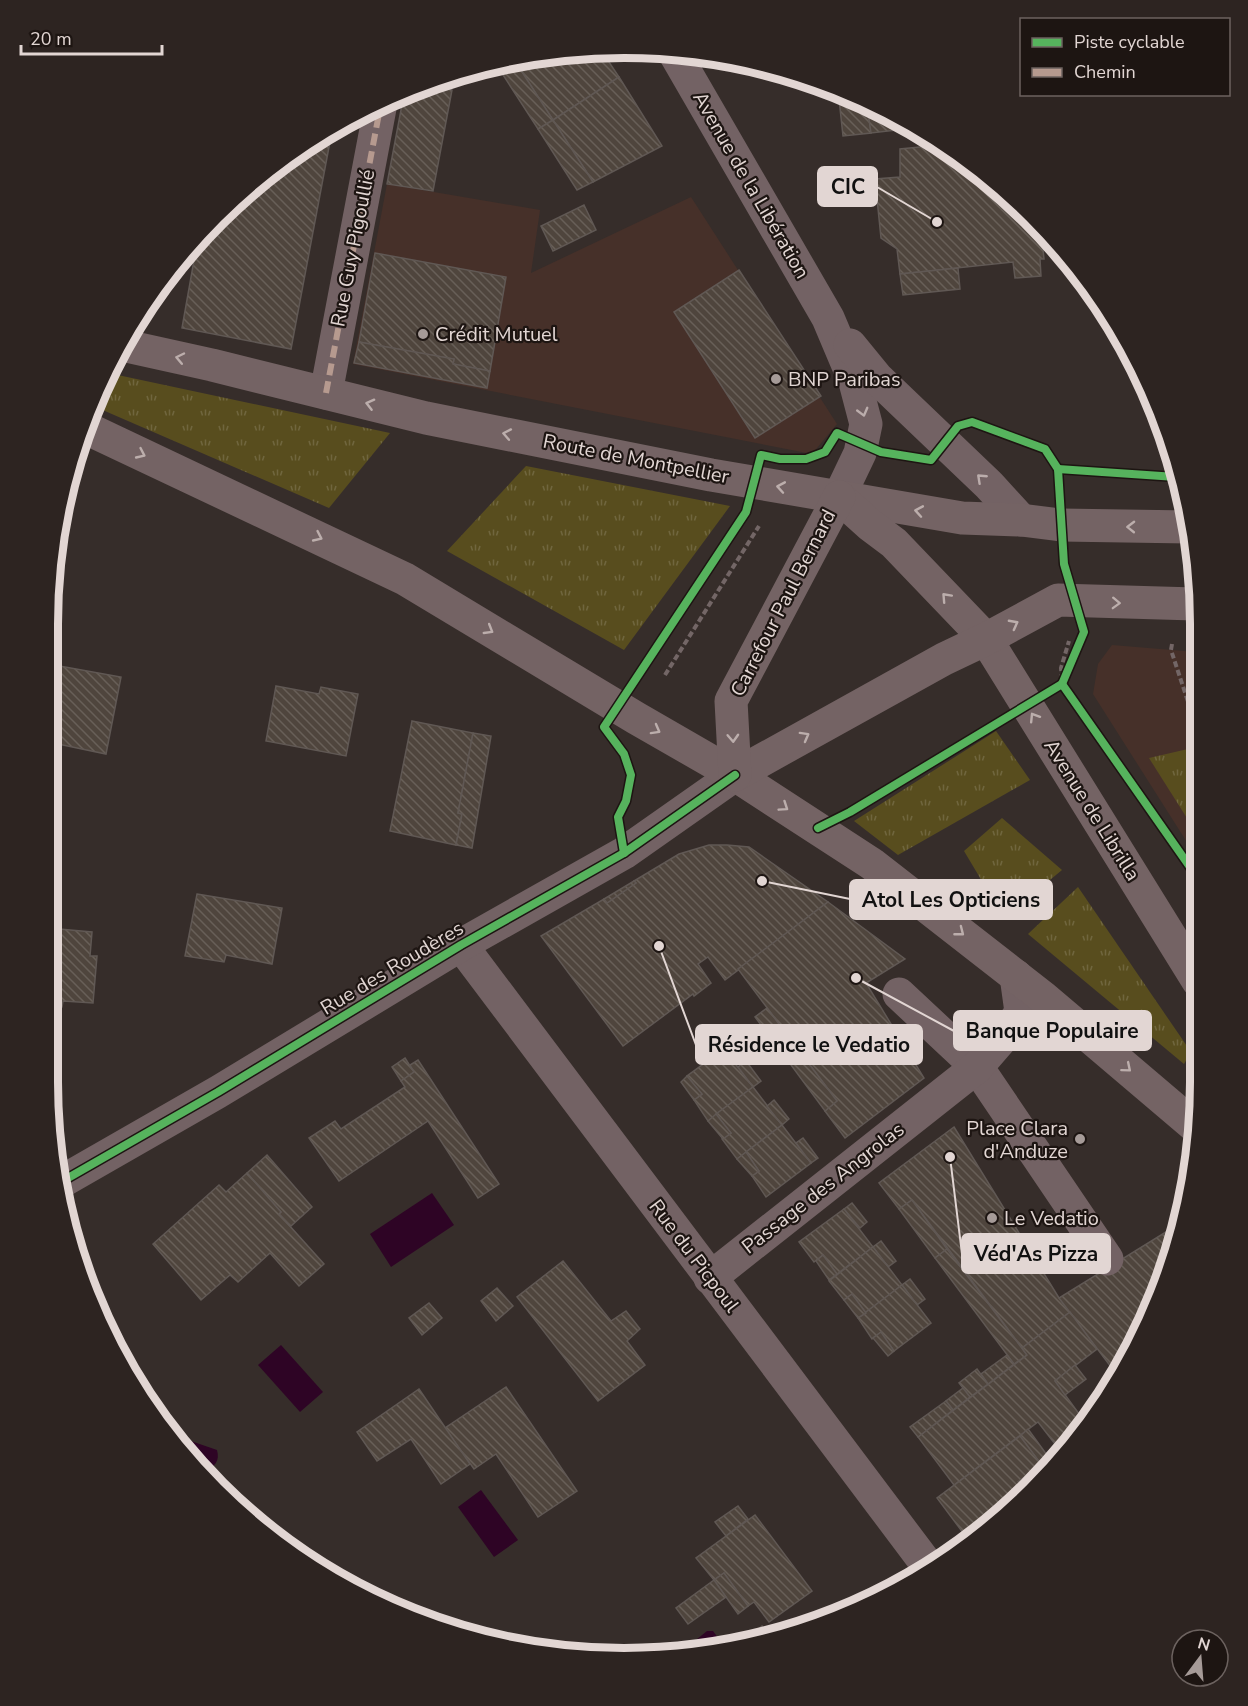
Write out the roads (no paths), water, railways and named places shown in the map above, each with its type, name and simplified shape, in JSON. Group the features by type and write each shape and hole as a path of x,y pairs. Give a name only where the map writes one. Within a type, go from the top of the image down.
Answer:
{"main road":[{"name":"Route de Montpellier","path":"131,347 449,422 711,475 839,497 962,518 1021,520 1061,525 1181,527"},
{"path":"93,431 405,579 636,718 735,774 872,864 1044,998 1188,1120"},
{"name":"Carrefour Paul Bernard","path":"735,774 731,701 839,497 894,543 986,639"},
{"path":"735,774 944,659 1058,600 1189,604"},
{"name":"Avenue de Librilla","path":"986,639 1190,968"}],"street":[{"name":"Avenue de la Libération","path":"680,62 828,318 855,382 866,424 860,453 839,497"},
{"name":"Rue Guy Pigoullié","path":"326,393 379,115"},
{"name":"Avenue de la Libération","path":"828,318 877,378 1021,520"},
{"name":"Rue des Roudères","path":"67,1179 218,1092 461,945 624,853 735,774"},
{"name":"Rue du Picpoul","path":"461,945 924,1561"},
{"path":"977,1067 1009,1030 1021,1012 1016,976"},
{"path":"899,994 977,1067 1107,1259"},
{"name":"Passage des Angrolas","path":"710,1278 977,1067"}],"place":[{"name":"CIC","path":"937,222"},
{"name":"Crédit Mutuel","path":"423,334"},
{"name":"BNP Paribas","path":"776,379"},
{"name":"Atol Les Opticiens","path":"762,881"},
{"name":"Résidence le Vedatio","path":"659,946"},
{"name":"Banque Populaire","path":"856,978"},
{"name":"Place Clara d'Anduze","path":"1080,1139"},
{"name":"Véd'As Pizza","path":"950,1157"},
{"name":"Le Vedatio","path":"992,1218"}]}
